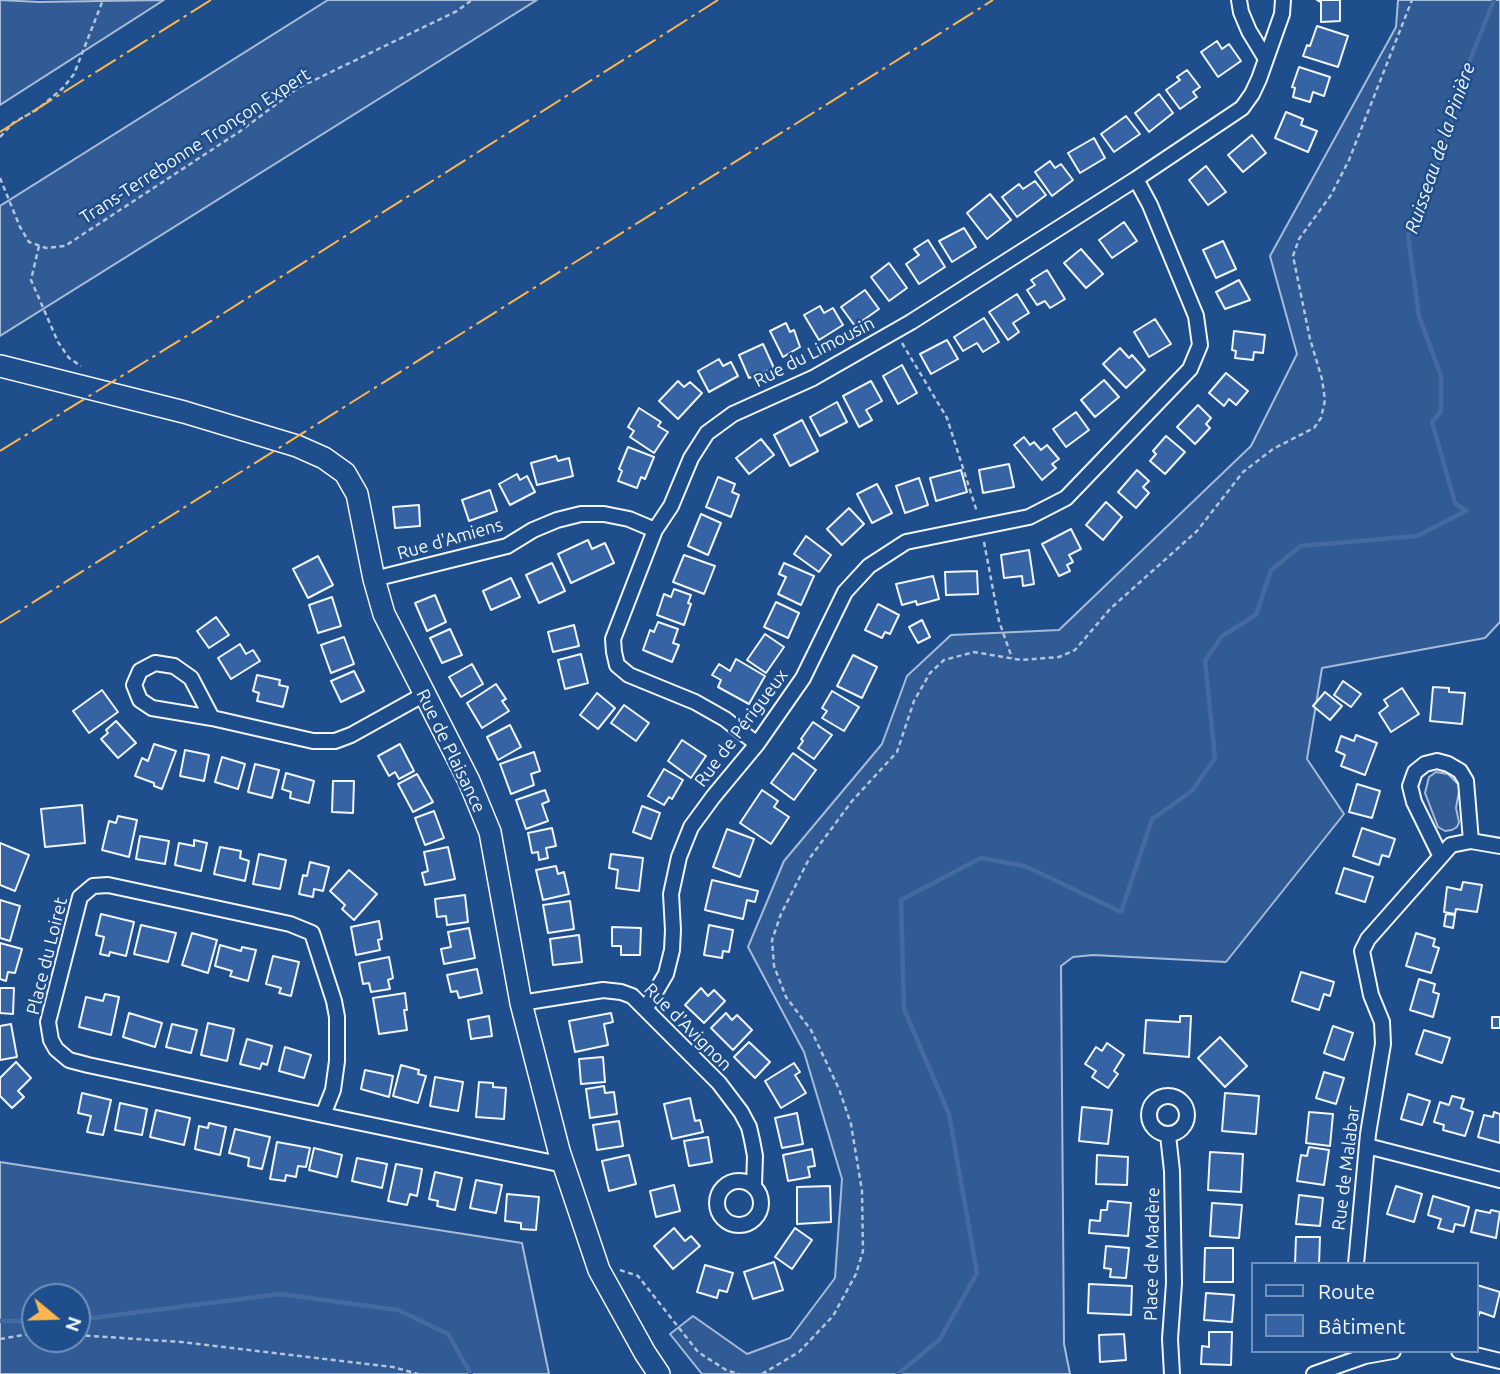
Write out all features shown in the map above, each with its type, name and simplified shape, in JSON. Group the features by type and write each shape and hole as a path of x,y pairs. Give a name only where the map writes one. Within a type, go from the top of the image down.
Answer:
{"street":[{"path":"1239,0 1249,31 1266,59"},
{"name":"Rue du Limousin","path":"757,744 725,719 695,702 629,676 617,665 613,639 655,530 671,506 691,458 707,433 733,414 813,378 895,331 1136,179 1242,108 1252,94 1266,59 1282,14 1283,0"},
{"name":"Rue de Périgueux","path":"646,1008 666,975 672,950 671,894 679,857 691,827 757,744 803,678 845,592 869,566 906,542 1029,517 1066,498 1190,369 1200,345 1196,316 1150,205 1136,179"},
{"name":"Rue de Plaisance","path":"0,366 184,412 297,446 324,458 345,473 357,494 384,614 423,695 469,780 490,832 522,1003 559,1151 599,1270 659,1374"},
{"name":"Rue d'Amiens","path":"374,579 507,546 533,530 581,514 604,513 629,519 655,530"},
{"path":"212,719 191,678 174,666 155,663 140,670 134,685 139,700 152,708 313,741 335,741 351,735 423,695"},
{"path":"1471,841 1466,781 1460,771 1448,764 1437,761 1425,764 1415,772 1410,786 1414,802 1440,855 1451,845 1471,841 1500,846"},
{"name":"Rue de Malabar","path":"1356,1262 1367,1146 1383,1044 1382,1022 1371,995 1362,951 1368,939 1440,855"},
{"name":"Place du Loiret","path":"323,1115 333,1090 337,1061 337,1017 312,933 290,924 108,886 93,886 80,897 48,1022 55,1049 69,1060 323,1115 564,1165"},
{"name":"Rue d'Avignon","path":"522,1003 603,990 632,996 719,1083 741,1112 755,1156 754,1186"},
{"name":"Place de Madère","path":"1168,1135 1172,1171 1174,1271 1170,1339 1172,1374"},
{"path":"1367,1146 1500,1180"},
{"path":"1314,1374 1351,1357 1382,1353"},
{"path":"1467,1353 1500,1361"}],"path":[{"path":"0,138 13,123 38,109 63,88 74,74 103,0"},
{"name":"Trans-Terrebonne Tronçon Expert","path":"39,246 65,246 239,132 298,88 457,11 472,0"},
{"path":"762,1374 799,1352 833,1317 856,1274 863,1251 862,1191 851,1124 839,1089 811,1030 786,998 774,966 772,940 781,914 809,859 852,801 897,752 914,701 930,673 944,660 974,652 1013,659 1059,657 1075,650 1110,608 1196,531 1243,472 1273,449 1314,428 1321,418 1325,400 1322,379 1310,339 1293,256 1299,239 1331,195 1349,160 1412,0"},
{"path":"0,178 20,227 29,242 39,246 30,280 58,342 69,358 83,368"},
{"path":"895,331 947,418 982,528 999,621 1013,659"},
{"path":"599,1270 620,1269 638,1276 698,1352 726,1370 739,1374"},
{"path":"0,1339 21,1335"},
{"path":"91,1336 181,1342 393,1367 418,1374"}],"shaded area":[{"path":"0,0 39,2 164,0 0,105"},
{"path":"328,0 537,0 0,336 0,206"},
{"path":"1398,0 1500,0 1500,622 1485,638 1322,668 1307,759 1344,814 1226,962 1093,955 1073,957 1061,966 1064,1344 1070,1374 702,1374 670,1334 693,1316 747,1354 790,1338 835,1278 842,1179 804,1052 748,947 784,861 882,744 907,676 951,635 1059,630 1251,446 1297,354 1270,256 1396,27"},
{"path":"1436,772 1448,774 1460,786 1456,808 1459,822 1452,830 1445,831 1438,827 1425,793 1429,777"},
{"path":"0,1162 522,1243 549,1374 0,1374"}],"building":[{"path":"1317,0 1340,0 1340,21 1321,22 1321,2"},
{"path":"1317,26 1348,36 1338,67 1303,56 1307,45 1310,46"},
{"path":"1217,41 1222,49 1229,44 1241,61 1218,77 1201,52"},
{"path":"1299,67 1330,77 1324,96 1313,92 1310,102 1293,97 1295,88 1292,87"},
{"path":"1187,70 1200,87 1193,92 1197,97 1180,109 1166,90 1180,80 1177,77"},
{"path":"1159,94 1173,113 1149,132 1135,113"},
{"path":"1286,112 1303,119 1301,125 1317,131 1308,152 1275,138"},
{"path":"1126,116 1140,134 1114,152 1101,134"},
{"path":"1252,135 1266,153 1243,172 1228,155"},
{"path":"1094,138 1105,158 1080,173 1068,153"},
{"path":"1050,161 1055,168 1061,164 1073,180 1052,196 1035,172"},
{"path":"1206,166 1226,192 1208,205 1189,180"},
{"path":"1035,181 1046,195 1017,217 1002,197 1019,184 1023,189"},
{"path":"990,194 1011,220 987,239 967,213"},
{"path":"1124,222 1137,241 1112,258 1099,240"},
{"path":"964,228 976,247 952,262 939,241"},
{"path":"928,240 945,267 919,284 906,264 919,255 914,249"},
{"path":"1223,241 1236,269 1216,278 1203,250"},
{"path":"1081,249 1103,274 1086,288 1064,263"},
{"path":"889,263 907,288 889,301 871,277"},
{"path":"1047,270 1065,299 1050,308 1045,301 1037,305 1027,290 1035,285 1031,280"},
{"path":"1239,280 1250,300 1225,309 1216,292"},
{"path":"865,290 879,309 855,326 841,307"},
{"path":"1017,294 1029,313 1013,323 1019,332 1008,340 989,312"},
{"path":"820,306 824,313 833,308 843,325 819,340 804,315"},
{"path":"984,318 999,342 983,352 977,343 963,351 954,337"},
{"path":"1155,319 1171,344 1149,357 1134,332"},
{"path":"786,323 790,332 794,330 800,347 783,357 770,331"},
{"path":"1234,331 1265,335 1263,353 1254,352 1253,360 1235,358 1236,351 1232,350"},
{"path":"947,340 958,359 931,374 920,354"},
{"path":"763,344 774,368 749,378 739,355"},
{"path":"1120,348 1129,358 1132,355 1145,370 1126,388 1103,364"},
{"path":"719,359 723,366 731,362 738,376 709,392 698,371"},
{"path":"902,365 917,393 898,404 883,376"},
{"path":"1226,373 1248,391 1236,405 1229,399 1224,406 1209,393"},
{"path":"1104,380 1119,397 1095,417 1081,400"},
{"path":"678,381 684,387 690,382 702,393 678,419 659,401"},
{"path":"871,381 882,401 866,410 872,420 859,427 843,396"},
{"path":"837,402 847,422 820,436 810,417"},
{"path":"1198,405 1211,418 1206,424 1210,428 1195,444 1177,427"},
{"path":"639,408 661,422 658,426 668,432 654,453 630,437 634,431 628,427"},
{"path":"1076,412 1089,430 1066,447 1053,429"},
{"path":"802,420 818,451 790,466 774,435"},
{"path":"1166,436 1185,452 1165,474 1150,461 1156,454 1153,451"},
{"path":"1024,437 1030,445 1034,442 1041,450 1047,445 1059,459 1052,464 1056,468 1042,480 1014,445"},
{"path":"761,439 774,455 749,474 736,458"},
{"path":"628,447 654,457 645,479 641,477 637,488 618,481 622,471 619,469"},
{"path":"556,456 558,461 569,458 573,476 537,485 531,463"},
{"path":"1009,464 1014,487 983,493 979,470"},
{"path":"961,470 967,492 936,501 930,478"},
{"path":"1137,470 1149,481 1143,487 1149,493 1136,508 1118,492"},
{"path":"517,474 520,480 527,476 535,492 510,505 499,484"},
{"path":"718,477 735,484 732,492 739,495 731,517 706,507"},
{"path":"919,478 928,505 905,513 896,486"},
{"path":"877,484 892,513 872,523 857,494"},
{"path":"490,490 497,511 469,521 462,500"},
{"path":"1106,502 1122,517 1103,540 1086,525"},
{"path":"419,505 420,526 395,528 393,507"},
{"path":"849,508 864,524 842,545 827,529"},
{"path":"701,514 721,523 708,555 688,546"},
{"path":"1071,529 1081,549 1069,555 1073,562 1067,565 1070,571 1059,576 1042,544"},
{"path":"806,536 831,555 819,572 794,554"},
{"path":"588,540 592,549 605,543 614,563 571,583 558,554"},
{"path":"1029,550 1034,584 1023,586 1022,576 1004,578 1001,555"},
{"path":"684,555 715,566 704,594 673,582"},
{"path":"318,556 333,585 308,598 293,569"},
{"path":"552,563 565,591 539,603 526,575"},
{"path":"784,563 814,576 801,605 778,594 786,577 779,574"},
{"path":"977,571 978,594 946,595 945,572"},
{"path":"933,576 939,599 917,605 916,601 902,605 896,584"},
{"path":"511,578 520,597 491,610 483,591"},
{"path":"674,589 691,595 684,625 657,615 664,594 671,597"},
{"path":"435,595 446,622 427,631 415,603"},
{"path":"332,597 341,626 318,633 309,605"},
{"path":"776,602 799,613 788,638 764,627"},
{"path":"878,604 899,615 890,634 885,632 882,638 865,630"},
{"path":"216,617 229,635 209,648 197,631"},
{"path":"922,620 930,637 918,643 909,627"},
{"path":"658,622 678,629 673,643 679,645 672,662 643,650 650,630 654,632"},
{"path":"574,625 579,646 553,652 548,632"},
{"path":"450,629 462,655 442,663 430,638"},
{"path":"765,634 784,647 766,673 747,660"},
{"path":"344,637 354,664 331,673 321,645"},
{"path":"240,644 246,654 253,650 260,661 231,679 218,658"},
{"path":"581,654 588,683 565,689 558,660"},
{"path":"853,655 877,667 862,698 837,686"},
{"path":"736,659 765,676 749,704 718,687 721,680 712,675 719,664 730,671"},
{"path":"472,664 483,684 461,697 449,677"},
{"path":"354,671 364,691 341,702 331,681"},
{"path":"257,675 280,680 279,685 288,687 283,707 257,701 259,693 253,691"},
{"path":"1343,681 1361,694 1351,707 1334,695"},
{"path":"496,684 506,699 502,701 509,711 482,728 467,703"},
{"path":"1433,687 1465,693 1462,724 1430,721"},
{"path":"1402,688 1419,714 1391,732 1379,713 1388,706 1384,700"},
{"path":"102,690 118,712 89,733 73,711"},
{"path":"832,691 859,707 844,731 822,718 827,711 822,708"},
{"path":"1325,692 1342,706 1330,720 1313,706"},
{"path":"597,693 615,708 598,729 580,715"},
{"path":"624,705 649,723 636,741 611,723"},
{"path":"116,721 136,743 118,758 101,739"},
{"path":"813,722 832,735 814,759 798,748"},
{"path":"510,725 521,747 498,760 487,737"},
{"path":"1356,735 1377,743 1365,775 1341,766 1345,755 1336,751 1341,736 1354,741"},
{"path":"682,740 706,756 691,778 668,761"},
{"path":"154,744 176,751 162,789 135,776 142,758 148,761"},
{"path":"400,744 414,771 399,779 395,772 389,776 378,756"},
{"path":"185,750 209,755 204,781 180,776"},
{"path":"534,752 540,771 531,774 534,785 511,794 500,764"},
{"path":"793,753 816,770 794,800 771,783"},
{"path":"222,757 245,764 238,789 215,782"},
{"path":"255,764 279,770 272,798 248,792"},
{"path":"664,769 683,780 672,799 669,797 664,805 648,796"},
{"path":"286,773 314,781 309,803 290,798 291,792 282,789"},
{"path":"417,774 433,802 413,812 398,784"},
{"path":"333,781 354,781 353,813 332,812"},
{"path":"1357,784 1380,791 1372,818 1349,812"},
{"path":"545,790 549,801 542,804 548,821 526,829 516,800"},
{"path":"762,790 778,801 774,807 789,817 771,844 740,823"},
{"path":"82,805 85,843 45,847 41,809"},
{"path":"642,806 660,813 651,839 633,832"},
{"path":"434,811 444,838 425,845 415,818"},
{"path":"118,816 137,820 129,857 102,850 109,821 116,823"},
{"path":"552,828 556,846 546,848 548,858 539,860 538,852 532,853 528,833"},
{"path":"1362,828 1395,839 1389,857 1382,855 1379,865 1353,856"},
{"path":"727,829 754,839 740,877 713,867"},
{"path":"140,836 169,841 165,864 136,859"},
{"path":"194,840 207,843 201,871 175,865 179,843 194,846"},
{"path":"0,843 29,855 15,891 0,885"},
{"path":"220,847 241,851 240,858 249,861 245,881 214,874"},
{"path":"448,847 455,879 425,885 422,873 428,871 424,852"},
{"path":"259,854 286,860 280,889 253,884"},
{"path":"611,854 643,858 639,891 616,888 618,870 609,868"},
{"path":"310,862 329,867 323,891 314,889 313,897 299,894 303,875 307,876"},
{"path":"556,866 558,874 564,872 569,894 543,900 536,870"},
{"path":"1344,868 1373,877 1365,902 1336,893"},
{"path":"349,870 377,894 354,920 342,909 345,905 330,891"},
{"path":"712,880 758,891 755,902 747,900 743,919 705,910"},
{"path":"1463,882 1482,885 1477,912 1456,909 1455,914 1444,912 1447,887 1461,890"},
{"path":"465,895 468,922 447,925 446,916 437,917 435,899"},
{"path":"0,900 20,906 10,941 0,938"},
{"path":"570,901 574,929 548,933 543,905"},
{"path":"101,914 134,922 126,956 110,952 109,956 100,954 104,937 96,935"},
{"path":"1446,914 1455,915 1453,928 1444,926"},
{"path":"379,921 382,939 378,940 380,950 356,955 351,927"},
{"path":"141,925 176,933 168,962 134,954"},
{"path":"709,925 733,930 729,952 723,951 722,958 704,955"},
{"path":"612,927 641,928 640,955 621,955 621,946 612,946"},
{"path":"469,928 475,958 444,964 441,949 451,947 448,932"},
{"path":"192,933 217,940 208,973 182,965"},
{"path":"1416,933 1435,939 1433,946 1439,948 1431,973 1406,966"},
{"path":"579,935 582,962 553,965 550,939"},
{"path":"0,943 22,949 15,973 8,972 6,981 0,979"},
{"path":"220,945 241,951 242,947 256,950 248,981 230,976 232,971 215,966"},
{"path":"273,956 299,962 291,996 279,993 281,988 266,984"},
{"path":"389,957 393,978 388,980 390,989 371,992 369,983 363,984 359,963"},
{"path":"477,969 482,993 459,998 457,991 451,992 447,975"},
{"path":"1301,972 1334,982 1330,996 1324,994 1319,1010 1292,1001"},
{"path":"1419,979 1435,984 1433,992 1439,994 1433,1017 1410,1010"},
{"path":"0,988 14,988 13,1014 0,1013"},
{"path":"701,988 708,996 714,990 725,1001 704,1023 685,1005"},
{"path":"405,993 407,1030 379,1034 373,998"},
{"path":"105,994 119,997 111,1035 79,1027 86,997 103,1001"},
{"path":"129,1013 162,1023 155,1047 123,1037"},
{"path":"611,1013 613,1022 604,1024 608,1045 575,1052 569,1021"},
{"path":"726,1013 732,1020 737,1015 752,1030 733,1050 711,1028"},
{"path":"489,1016 492,1036 471,1039 468,1020"},
{"path":"1180,1016 1191,1016 1189,1057 1144,1053 1146,1020 1180,1022"},
{"path":"1492,1017 1500,1017 1500,1028 1492,1028"},
{"path":"208,1023 234,1029 227,1061 201,1055"},
{"path":"11,1024 17,1057 0,1060 0,1026"},
{"path":"172,1024 197,1030 191,1053 166,1047"},
{"path":"1333,1026 1353,1033 1344,1060 1324,1053"},
{"path":"1424,1030 1450,1038 1442,1063 1416,1054"},
{"path":"1220,1037 1247,1066 1225,1087 1198,1058"},
{"path":"247,1039 272,1046 267,1065 262,1063 260,1069 240,1064"},
{"path":"749,1042 770,1062 755,1078 734,1057"},
{"path":"1107,1043 1124,1055 1114,1071 1118,1074 1108,1088 1092,1077 1096,1071 1085,1064 1096,1047 1102,1051"},
{"path":"285,1047 311,1055 304,1078 279,1071"},
{"path":"603,1057 605,1082 581,1084 579,1059"},
{"path":"16,1062 31,1078 18,1091 24,1097 12,1108 0,1096 0,1078"},
{"path":"794,1063 800,1072 795,1075 806,1093 781,1108 765,1081"},
{"path":"401,1065 419,1070 418,1074 426,1076 418,1103 393,1096"},
{"path":"365,1070 393,1076 389,1097 361,1089"},
{"path":"1324,1072 1344,1078 1336,1104 1316,1098"},
{"path":"435,1077 463,1082 458,1111 430,1106"},
{"path":"479,1082 506,1088 504,1119 476,1117"},
{"path":"604,1086 605,1093 614,1092 617,1114 590,1118 586,1089"},
{"path":"82,1093 111,1100 103,1135 87,1132 91,1116 78,1113"},
{"path":"1225,1093 1259,1096 1256,1134 1222,1131"},
{"path":"1408,1094 1430,1101 1422,1125 1401,1119"},
{"path":"1452,1096 1464,1099 1461,1108 1473,1112 1465,1136 1443,1130 1444,1125 1434,1122 1440,1102 1449,1105"},
{"path":"690,1098 695,1121 700,1120 703,1132 672,1139 664,1104"},
{"path":"120,1103 147,1109 142,1135 115,1130"},
{"path":"1082,1107 1112,1110 1108,1144 1079,1141"},
{"path":"156,1110 190,1118 184,1145 150,1137"},
{"path":"1309,1112 1333,1114 1330,1146 1306,1143"},
{"path":"1494,1112 1500,1114 1500,1143 1478,1137 1484,1115 1493,1117"},
{"path":"797,1113 803,1144 782,1148 775,1118"},
{"path":"619,1121 623,1146 597,1150 593,1125"},
{"path":"209,1123 226,1127 220,1155 195,1149 199,1126 208,1128"},
{"path":"235,1129 270,1137 262,1169 248,1166 249,1158 229,1153"},
{"path":"708,1137 712,1162 689,1166 684,1141"},
{"path":"277,1142 310,1148 306,1167 298,1166 296,1177 286,1175 285,1181 270,1179"},
{"path":"1309,1147 1329,1150 1324,1185 1297,1181 1301,1155 1307,1156"},
{"path":"314,1148 342,1155 337,1177 309,1170"},
{"path":"812,1149 815,1166 808,1167 810,1177 788,1181 783,1155"},
{"path":"1210,1152 1243,1154 1241,1192 1208,1190"},
{"path":"629,1155 636,1184 609,1191 602,1161"},
{"path":"1097,1155 1128,1157 1127,1185 1096,1184"},
{"path":"357,1158 387,1164 382,1188 352,1181"},
{"path":"396,1164 422,1169 417,1196 410,1194 407,1205 388,1201"},
{"path":"435,1172 462,1178 455,1210 437,1206 438,1201 429,1199"},
{"path":"476,1180 502,1185 496,1213 470,1208"},
{"path":"674,1185 680,1211 656,1217 650,1191"},
{"path":"830,1186 831,1222 797,1224 797,1187"},
{"path":"1396,1186 1422,1194 1414,1222 1387,1214"},
{"path":"507,1194 539,1197 536,1230 521,1229 521,1223 505,1221"},
{"path":"1299,1195 1323,1198 1320,1226 1296,1224"},
{"path":"1433,1196 1469,1207 1464,1226 1455,1224 1453,1232 1438,1228 1441,1219 1428,1215"},
{"path":"1108,1201 1131,1203 1128,1236 1089,1233 1090,1220 1100,1221 1101,1210 1107,1210"},
{"path":"1212,1203 1242,1205 1239,1238 1210,1236"},
{"path":"1476,1210 1500,1212 1496,1238 1471,1232"},
{"path":"674,1228 685,1241 691,1236 700,1246 673,1269 654,1246"},
{"path":"795,1228 812,1240 792,1269 775,1257"},
{"path":"1296,1237 1320,1237 1319,1262 1295,1262"},
{"path":"1106,1246 1129,1248 1126,1278 1110,1277 1111,1269 1104,1268"},
{"path":"1205,1248 1233,1248 1233,1282 1204,1282"},
{"path":"774,1262 783,1290 753,1299 744,1272"},
{"path":"705,1265 733,1273 727,1292 719,1290 717,1298 697,1292"},
{"path":"1089,1284 1132,1286 1131,1315 1088,1313"},
{"path":"1479,1286 1500,1292 1494,1317 1480,1312 1479,1314"},
{"path":"1206,1293 1234,1295 1232,1322 1204,1320"},
{"path":"1209,1332 1232,1332 1231,1365 1201,1364 1202,1346 1209,1347"},
{"path":"1124,1334 1126,1360 1100,1362 1099,1335"}],"waterway":[{"name":"Ruisseau de la Pinière","path":"898,1374 940,1339 977,1273 949,1114 904,1009 901,900 981,858 1025,866 1121,912 1152,819 1192,791 1215,758 1205,661 1222,636 1256,615 1271,570 1301,546 1417,536 1466,511 1455,503 1432,422 1441,411 1441,376 1419,316 1408,236 1432,183 1468,65 1494,0"},
{"name":"Ruisseau de la Pinière","path":"91,1318 280,1294 398,1310 448,1334 471,1374"},
{"name":"Ruisseau de la Pinière","path":"0,1321 21,1321"}],"power":[{"path":"0,132 211,0"},
{"path":"0,451 216,318 718,0"},
{"path":"0,623 993,0"}]}
